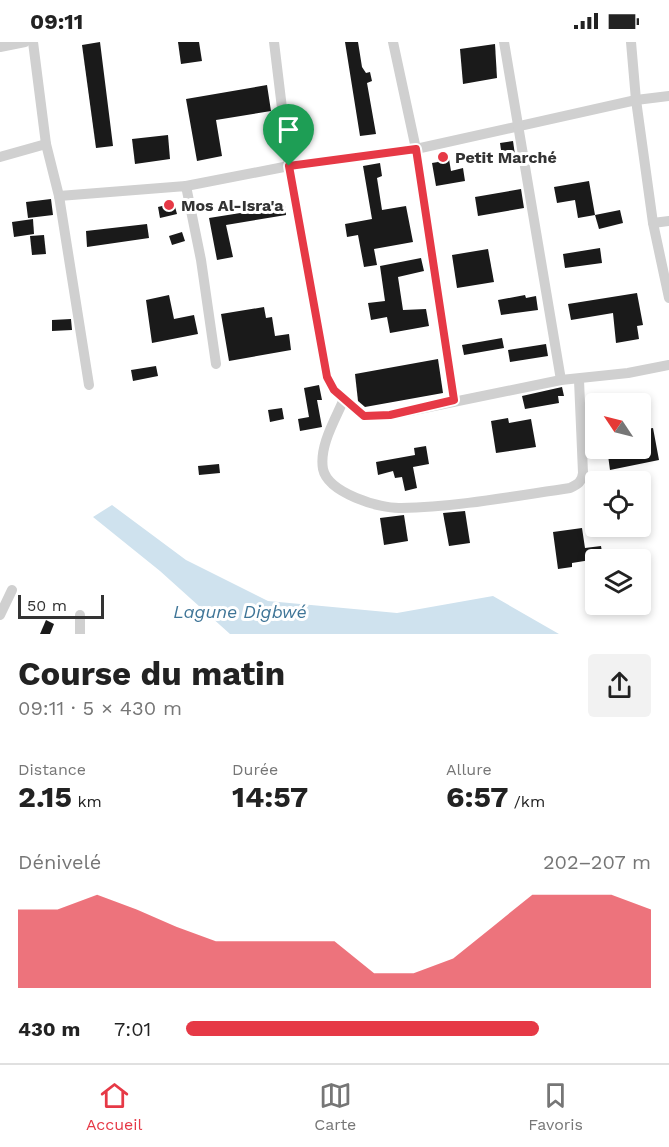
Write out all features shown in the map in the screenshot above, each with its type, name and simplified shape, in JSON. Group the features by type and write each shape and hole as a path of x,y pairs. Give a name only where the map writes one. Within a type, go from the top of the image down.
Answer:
{"street":[{"path":"0,46 25,42"},
{"path":"33,42 46,144 59,196 89,385"},
{"path":"274,42 289,166 322,360 327,377 344,399 364,416 374,417 561,380 579,380 669,365"},
{"path":"393,42 416,149 454,400"},
{"path":"504,42 561,380"},
{"path":"631,42 636,100 653,223 669,298"},
{"path":"59,196 186,186 289,166 416,149 636,100 669,96"},
{"path":"0,157 46,144"},
{"path":"186,186 201,260 216,364"},
{"path":"653,223 669,221"},
{"path":"344,399 325,445 324,470 327,480 336,489 348,495 399,509 570,488 578,484 583,473 579,380"},
{"path":"0,615 12,590"},
{"path":"80,634 81,615"}],"water":[{"name":"Lagune Digbwé","path":"112,505 186,560 268,601 397,613 493,596 559,634 230,634 160,571 93,517"}],"building":[{"path":"100,42 113,146 96,148 82,45"},
{"path":"178,42 199,42 202,61 181,64"},
{"path":"345,42 358,42 362,67 366,73 370,72 372,81 367,83 376,134 360,136"},
{"path":"495,44 497,78 463,84 460,49"},
{"path":"267,85 271,111 216,120 222,156 197,161 186,99"},
{"path":"168,135 170,159 135,164 132,139"},
{"path":"513,141 515,155 502,157 500,143"},
{"path":"448,153 451,171 463,168 465,181 436,186 432,163 438,162 437,155"},
{"path":"380,163 382,176 377,178 382,210 406,206 413,242 374,249 377,265 364,267 358,235 347,237 345,224 372,219 363,166"},
{"path":"589,181 595,215 578,218 575,200 557,203 554,187"},
{"path":"521,189 524,208 478,216 475,197"},
{"path":"51,199 53,215 28,218 26,202"},
{"path":"174,203 177,214 160,218 158,207"},
{"path":"285,206 286,215 226,225 233,257 217,260 209,218"},
{"path":"620,210 623,223 599,229 595,215"},
{"path":"33,219 34,234 14,237 12,222"},
{"path":"147,224 149,238 87,247 86,231"},
{"path":"182,232 185,241 172,245 169,236"},
{"path":"44,235 46,254 32,255 30,236"},
{"path":"600,248 602,263 565,268 563,254"},
{"path":"488,249 494,282 457,288 452,255"},
{"path":"421,258 424,271 398,277 403,310 426,309 429,326 390,333 387,317 371,320 368,303 385,301 380,266"},
{"path":"637,293 643,325 637,326 639,339 616,343 613,313 571,320 568,304"},
{"path":"169,295 174,319 194,315 198,334 152,343 146,300"},
{"path":"525,295 526,298 536,296 538,310 501,315 498,300"},
{"path":"264,307 266,318 272,317 275,336 289,334 291,350 229,361 221,314"},
{"path":"71,319 72,330 52,331 52,320"},
{"path":"502,338 504,348 464,355 462,345"},
{"path":"546,344 548,356 510,362 508,350"},
{"path":"438,359 443,393 365,407 358,401 355,374"},
{"path":"156,366 158,376 133,381 131,370"},
{"path":"319,385 322,400 317,400 322,427 300,431 298,419 309,417 304,388"},
{"path":"562,387 564,396 558,396 559,403 525,409 522,396"},
{"path":"282,408 284,419 270,422 268,410"},
{"path":"508,418 509,423 531,419 536,447 496,453 491,421"},
{"path":"651,428 653,428 659,460 610,470 608,459 651,459"},
{"path":"426,446 429,464 413,467 417,488 405,491 402,477 395,478 393,471 378,475 376,462 415,455 414,448"},
{"path":"219,464 220,473 199,475 198,466"},
{"path":"465,511 470,543 449,546 443,513"},
{"path":"404,515 408,541 384,545 380,518"},
{"path":"582,528 585,548 601,546 602,549 585,549 585,561 572,563 572,567 558,569 553,532"},
{"path":"46,620 54,624 50,634 40,634"}],"place":[{"name":"Petit Marché","path":"443,157"},
{"name":"Mos Al-Isra'a","path":"169,205"}],"route":[{"path":"416,149 454,400 374,417 364,416 334,390 322,360 289,166 416,149"}]}
